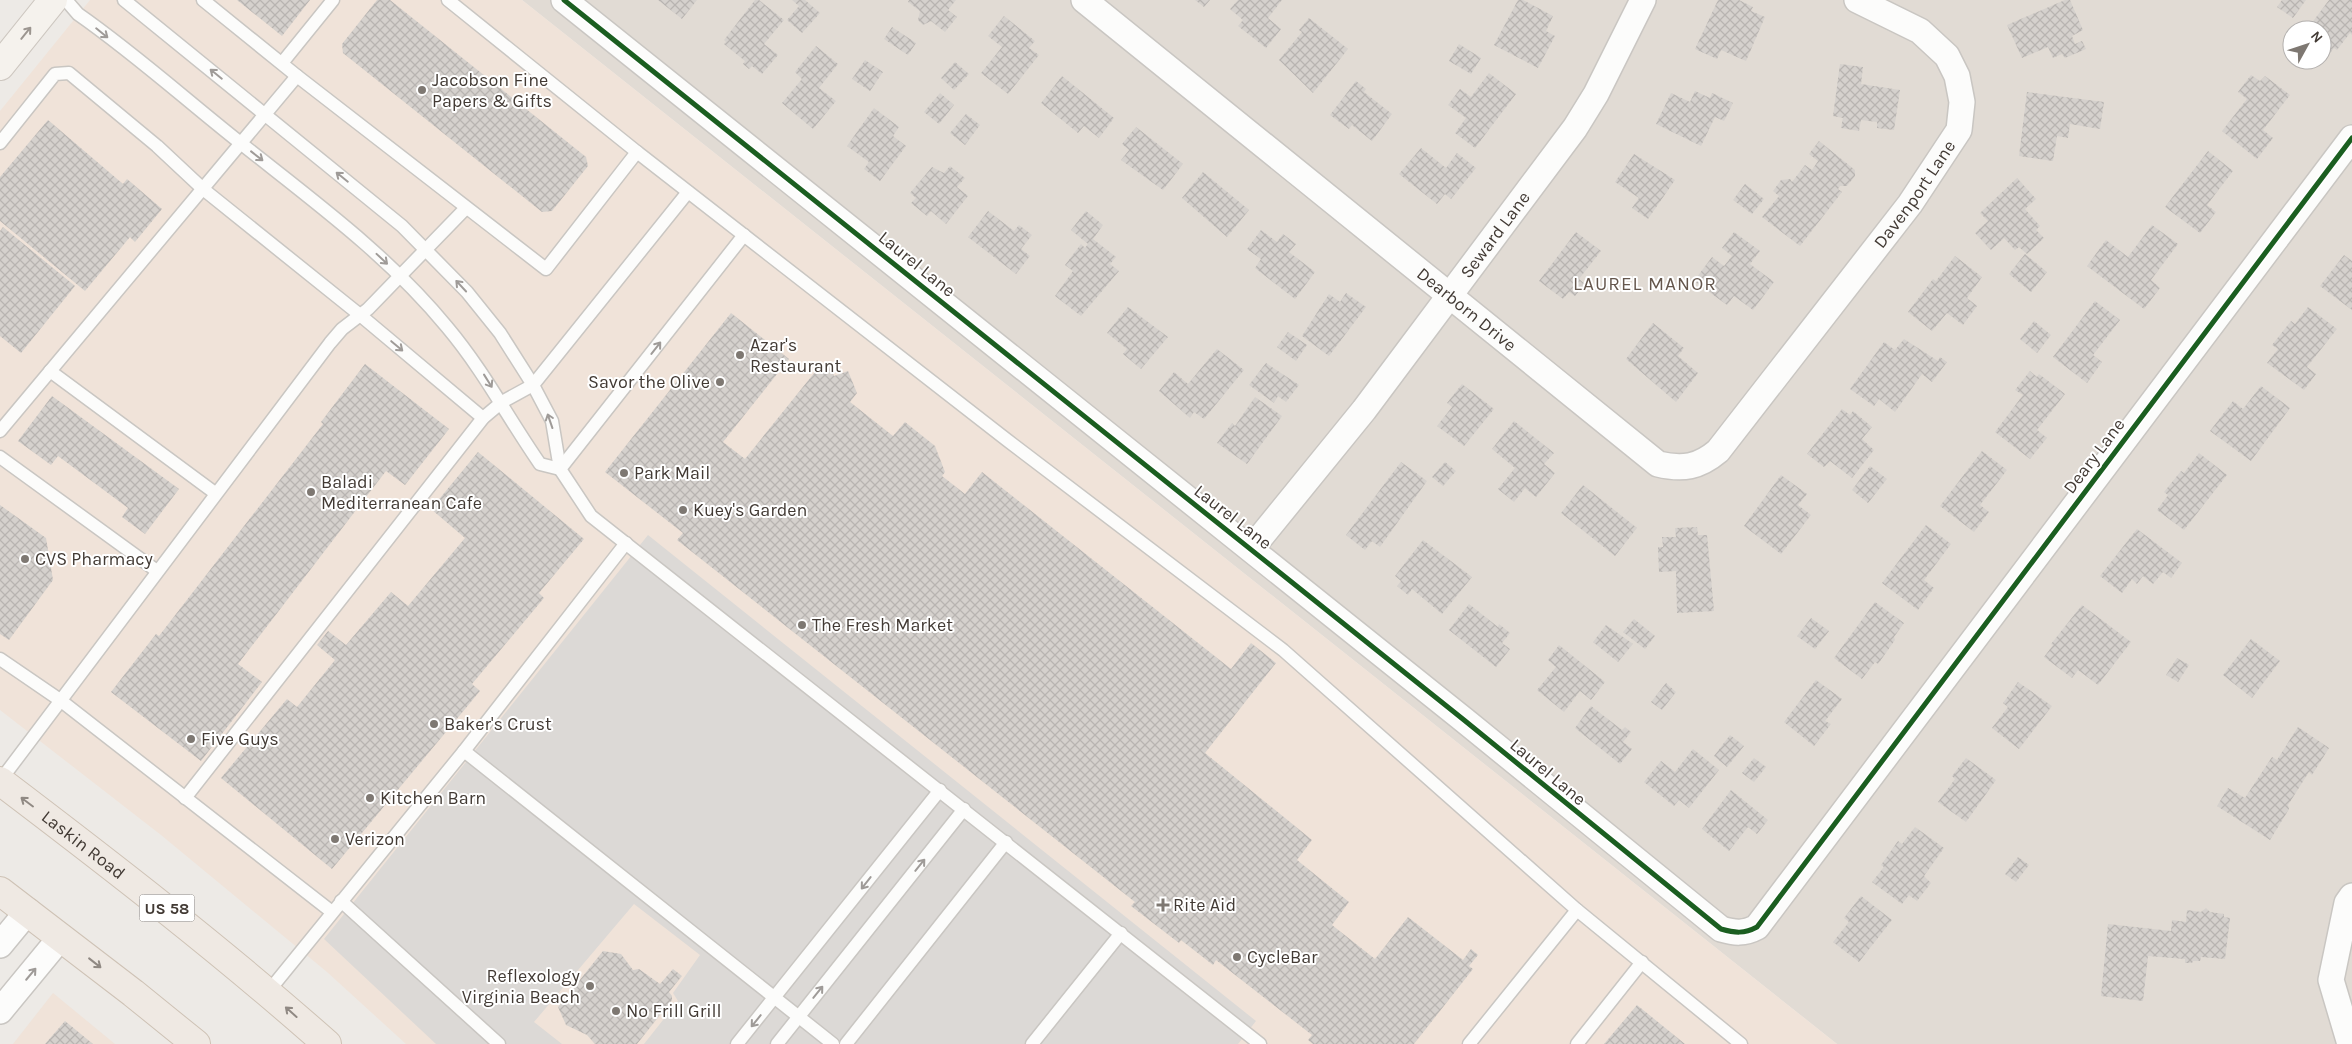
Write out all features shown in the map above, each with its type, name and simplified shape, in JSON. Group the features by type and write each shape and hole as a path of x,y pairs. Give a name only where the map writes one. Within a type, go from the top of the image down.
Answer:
{"main road":[{"path":"0,66 53,0"},
{"name":"Laskin Road","path":"0,781 170,911 268,992 327,1044"},
{"path":"0,891 62,937 196,1044"}],"street":[{"name":"Laurel Lane","path":"564,0 913,278 1099,430 1251,549 1721,929 1736,934 1750,931 1757,927 1859,791"},
{"name":"Dearborn Drive","path":"1084,0 1658,464 1675,468 1692,467 1705,462 1718,451 1831,307"},
{"name":"Seward Lane","path":"1251,549 1364,410 1575,128 1596,94 1643,0"},
{"name":"Davenport Lane","path":"1831,307 1910,204 1959,130 1962,102 1957,76 1947,56 1938,45 1920,31 1858,0"},
{"name":"Deary Lane","path":"1859,791 2352,138"},
{"path":"2350,1044 2331,980 2347,902 2352,896"},
{"path":"0,945 28,911"},
{"path":"0,1011 62,937"}],"lane":[{"path":"66,0 78,14 345,224 400,275 447,326 482,371 502,402 519,435 540,464 560,469"},
{"path":"124,0 402,226 426,248 467,292 500,333 534,385 552,421 560,469 591,516 1260,1044"},
{"path":"203,0 296,76 546,269 637,152"},
{"path":"282,63 333,0"},
{"path":"448,0 744,236 1282,650 1577,910 1741,1044"},
{"path":"0,143 55,74 68,73 157,146 203,189 360,315 483,418"},
{"path":"0,431 296,76"},
{"path":"185,798 483,418 502,402 534,385 688,192"},
{"path":"0,781 215,493 330,343 466,208"},
{"path":"560,469 744,236"},
{"path":"50,370 215,493"},
{"path":"0,457 157,570"},
{"path":"268,992 464,751 626,543"},
{"path":"0,659 60,700 332,912"},
{"path":"464,751 834,1044"},
{"path":"737,1044 940,790"},
{"path":"777,1044 964,809"},
{"path":"846,1044 1006,842"},
{"path":"341,901 499,1044"},
{"path":"1469,1044 1577,910"},
{"path":"1032,1044 1121,933"},
{"path":"1577,1044 1642,962"}],"shaded area":[{"path":"90,0 522,0 1837,1044 406,1044 327,972 161,835 0,710 0,111"},
{"path":"522,0 2352,0 2352,1044 1837,1044"},
{"path":"648,535 1256,1021 1238,1044 644,1044 678,1001 673,993 700,955 634,904 534,1022 562,1044 436,1044 324,939"},
{"path":"53,993 115,1044 13,1044"}],"building":[{"path":"237,0 310,0 282,36"},
{"path":"377,0 390,0 586,157 588,166 552,211 542,212 343,53 342,44"},
{"path":"658,0 697,0 682,19"},
{"path":"755,0 759,0 784,20 764,44 778,55 762,74 752,66 749,69 743,64 745,61 724,44 726,42 724,40"},
{"path":"792,0 805,0 820,13 802,33 787,20 799,6"},
{"path":"909,0 956,0 948,10 957,17 945,32 931,21 923,25 918,20 920,11 908,2"},
{"path":"1195,0 1210,0 1204,7"},
{"path":"1238,0 1282,0 1268,18 1281,29 1266,48 1238,26 1243,20 1230,9"},
{"path":"1518,0 1523,0 1553,16 1546,31 1555,36 1538,68 1494,45"},
{"path":"1718,0 1739,0 1753,7 1751,11 1765,17 1746,61 1721,50 1717,59 1695,49"},
{"path":"2065,0 2070,0 2083,30 2072,36 2075,44 2082,41 2086,49 2065,58 2062,54 2053,58 2048,47 2022,58 2007,25"},
{"path":"2282,0 2306,0 2293,18 2277,7"},
{"path":"2329,0 2352,0 2352,35 2350,33 2337,50 2334,48 2332,51 2332,20 2314,20"},
{"path":"1004,16 1035,41 1029,48 1039,55 1008,94 981,73 1002,47 988,36"},
{"path":"1309,18 1348,49 1313,93 1279,60 1302,32 1299,30"},
{"path":"892,27 916,43 908,55 884,39"},
{"path":"1459,44 1481,58 1471,74 1449,61"},
{"path":"816,46 838,64 819,88 836,101 813,129 782,103 802,79 795,72"},
{"path":"865,60 883,72 870,91 852,79"},
{"path":"955,62 969,74 954,90 941,78"},
{"path":"1840,64 1863,67 1861,84 1900,90 1894,130 1877,128 1877,122 1861,120 1859,131 1841,128 1843,118 1833,116"},
{"path":"1489,73 1516,94 1475,148 1455,133 1466,118 1448,105 1460,89 1471,97"},
{"path":"2251,75 2260,81 2265,76 2290,95 2263,130 2273,138 2257,159 2222,131 2247,99 2238,92"},
{"path":"1062,76 1114,118 1099,138 1084,126 1078,133 1041,103"},
{"path":"1356,81 1366,89 1364,92 1392,114 1372,141 1352,125 1349,129 1330,115"},
{"path":"1695,91 1710,98 1712,93 1733,103 1724,121 1715,117 1701,146 1656,124 1671,93 1690,102"},
{"path":"2027,92 2104,102 2100,129 2070,124 2068,138 2057,136 2053,161 2019,156"},
{"path":"940,93 954,105 939,124 924,112"},
{"path":"874,108 899,127 893,136 906,146 880,181 864,169 869,162 847,146"},
{"path":"966,114 980,125 965,145 950,133"},
{"path":"48,120 123,184 127,179 162,209 135,242 130,237 85,291 0,221 0,177"},
{"path":"1136,127 1183,164 1163,190 1121,160 1129,150 1122,144"},
{"path":"1819,141 1855,170 1855,176 1847,186 1840,186 1838,189 1842,192 1800,246 1762,217 1779,196 1773,191 1781,180 1790,179 1792,182 1805,165 1812,170 1818,161 1809,154"},
{"path":"1421,148 1446,168 1457,153 1476,168 1451,199 1445,194 1437,204 1399,174"},
{"path":"2208,151 2233,171 2207,205 2216,212 2200,233 2165,207"},
{"path":"1634,154 1675,180 1648,219 1632,208 1639,198 1615,182"},
{"path":"950,166 965,178 957,187 968,196 946,224 931,211 927,216 911,203 916,198 910,193 932,167 944,173"},
{"path":"1203,172 1249,210 1227,237 1182,198"},
{"path":"2017,178 2036,199 2025,209 2040,226 2036,230 2044,238 2027,254 2019,247 2015,250 2004,238 1991,250 1975,233 1988,221 1980,213"},
{"path":"1745,184 1764,199 1752,214 1733,200"},
{"path":"988,211 1014,231 1019,225 1032,235 1021,249 1030,256 1016,274 968,237"},
{"path":"1086,211 1103,225 1093,239 1116,257 1110,264 1119,271 1081,316 1055,296 1073,271 1065,265 1081,244 1085,248 1088,244 1071,230"},
{"path":"2152,225 2178,244 2151,280 2160,288 2144,309 2087,266 2106,240 2128,257"},
{"path":"3,227 75,286 21,353 0,336 0,231"},
{"path":"1261,230 1277,242 1283,234 1296,244 1289,252 1315,272 1295,299 1255,268 1261,259 1247,249"},
{"path":"1576,232 1601,251 1579,279 1585,284 1575,296 1569,292 1563,299 1539,281"},
{"path":"1734,232 1760,251 1750,264 1774,282 1753,310 1734,296 1727,305 1694,281 1712,257 1724,266 1732,256 1722,248"},
{"path":"2025,254 2047,272 2031,292 2009,274"},
{"path":"2344,255 2352,261 2352,310 2320,286"},
{"path":"1955,256 1982,277 1967,298 1977,306 1963,325 1947,313 1932,331 1908,312 1933,279 1936,281"},
{"path":"1346,293 1366,307 1329,356 1302,336 1329,294 1340,302"},
{"path":"2095,301 2120,320 2093,355 2102,362 2087,383 2053,357"},
{"path":"1128,307 1168,337 1141,369 1123,354 1127,349 1107,333"},
{"path":"2308,307 2337,329 2307,367 2316,374 2304,390 2267,363 2278,349 2272,345 2291,321 2295,324"},
{"path":"731,313 789,359 723,442 745,459 819,367 829,363 834,376 848,371 857,393 850,402 893,436 905,422 935,446 945,472 942,476 965,494 982,472 1231,669 1251,643 1276,663 1205,753 1312,840 1297,860 1349,902 1332,925 1375,959 1408,917 1463,960 1471,949 1478,955 1469,966 1473,969 1414,1044 1313,1044 1308,1040 1312,1035 1216,960 1213,965 1181,940 1179,943 1131,906 1135,902 677,540 683,533 605,472"},
{"path":"2034,321 2051,335 2037,353 2020,339"},
{"path":"1653,323 1684,348 1678,356 1698,373 1676,402 1626,359"},
{"path":"1288,332 1307,345 1296,361 1277,347"},
{"path":"1904,339 1938,361 1940,357 1947,362 1932,382 1922,374 1895,412 1879,399 1874,406 1850,389 1884,342 1895,350"},
{"path":"1217,349 1244,370 1204,419 1194,412 1190,418 1159,391 1174,372 1188,384"},
{"path":"1266,363 1299,385 1286,402 1278,396 1274,403 1249,385"},
{"path":"365,364 449,429 405,485 386,471 238,664 262,682 201,761 111,692 156,634 159,636 323,424 321,422"},
{"path":"2030,371 2037,377 2039,374 2065,394 2037,430 2047,438 2030,459 1995,432 2023,395 2015,390"},
{"path":"1462,384 1494,409 1464,446 1437,426 1452,407 1447,403"},
{"path":"2261,386 2290,408 2251,461 2210,431 2233,401 2243,409"},
{"path":"52,396 179,489 145,534 122,517 128,508 58,456 51,465 18,441"},
{"path":"1255,397 1282,416 1247,464 1217,443 1232,423 1235,426"},
{"path":"1842,409 1850,415 1853,411 1872,427 1862,439 1874,450 1852,478 1830,461 1824,467 1807,454"},
{"path":"1514,421 1554,453 1544,464 1555,473 1536,497 1525,488 1514,502 1498,489 1515,468 1492,449"},
{"path":"1982,451 2007,470 1980,505 1989,512 1974,532 1940,506"},
{"path":"478,452 584,539 539,593 544,598 472,684 480,691 332,869 221,778 287,699 297,707 335,660 317,645 328,631 346,645 391,592 408,606 465,538 431,509"},
{"path":"2199,453 2227,475 2184,530 2157,510 2168,495 2164,492 2181,471 2184,473"},
{"path":"1401,462 1427,481 1380,547 1372,541 1365,550 1346,535"},
{"path":"1445,462 1456,471 1443,486 1432,477"},
{"path":"1870,466 1887,479 1868,503 1852,490"},
{"path":"1781,475 1807,494 1798,505 1811,515 1781,554 1744,526"},
{"path":"1583,485 1637,528 1615,556 1561,513"},
{"name":"CVS Pharmacy","path":"0,505 46,538 53,580 9,640 0,634"},
{"path":"1926,525 1951,544 1924,580 1934,588 1918,610 1882,583"},
{"path":"1697,527 1698,535 1707,535 1714,611 1677,613 1676,571 1659,572 1658,547 1663,547 1662,537 1676,537 1675,528"},
{"path":"2137,529 2182,563 2171,578 2163,572 2153,584 2143,576 2137,584 2132,579 2122,593 2100,576"},
{"path":"1423,540 1472,577 1442,614 1412,589 1408,595 1397,586 1401,581 1395,576"},
{"path":"1875,602 1904,623 1894,637 1895,640 1878,664 1875,662 1862,679 1834,658"},
{"path":"1469,604 1498,627 1499,624 1510,633 1502,643 1510,649 1496,667 1449,630"},
{"path":"2082,605 2131,642 2098,685 2078,670 2072,678 2044,657 2053,645 2051,644"},
{"path":"1811,618 1829,631 1815,649 1797,636"},
{"path":"1634,619 1655,636 1645,649 1623,632"},
{"path":"1606,625 1633,644 1618,662 1593,642"},
{"path":"2251,639 2280,661 2252,698 2223,675"},
{"path":"1559,645 1605,682 1591,700 1580,691 1564,712 1537,690 1556,667 1548,660"},
{"path":"2177,658 2189,665 2178,682 2166,675"},
{"path":"1816,680 1842,699 1825,721 1831,724 1814,746 1784,722"},
{"path":"2018,682 2052,706 2019,749 1992,728 2008,707 2003,703"},
{"path":"1666,683 1676,692 1662,710 1651,702"},
{"path":"1591,706 1622,730 1625,727 1631,732 1623,742 1632,749 1620,764 1575,728"},
{"path":"2298,727 2329,748 2312,775 2309,772 2288,805 2289,809 2270,840 2217,806 2228,788 2245,798 2272,757 2277,760"},
{"path":"1730,735 1744,746 1727,767 1714,756"},
{"path":"1693,749 1719,770 1689,808 1679,800 1674,806 1644,782 1661,761 1675,772"},
{"path":"1754,758 1766,767 1754,782 1742,773"},
{"path":"1966,758 1996,780 1966,822 1938,802 1955,779 1952,776"},
{"path":"1731,790 1768,820 1757,834 1748,827 1729,851 1702,829"},
{"path":"1915,827 1944,848 1924,876 1931,883 1917,901 1909,895 1902,904 1872,882 1884,867 1881,865 1898,841 1902,844"},
{"path":"2018,857 2029,865 2016,882 2005,874"},
{"path":"1861,896 1892,920 1859,962 1833,942 1849,922 1844,918"},
{"path":"2206,908 2210,912 2224,914 2224,917 2230,918 2225,959 2201,957 2200,961 2185,963 2185,959 2148,956 2143,1001 2101,996 2108,924 2171,931 2172,920 2186,922 2187,910 2201,912"},
{"path":"603,951 621,954 633,970 639,969 660,984 673,969 682,976 669,992 672,1000 637,1044 595,1044 587,1035 566,1025 558,1007"},
{"path":"1637,1005 1685,1044 1604,1044"},
{"path":"65,1021 93,1044 45,1044"}],"cycle path":[{"path":"564,0 1464,720 1721,929 1735,932 1744,932 1757,927 2352,138"}],"place":[{"name":"Jacobson Fine Papers & Gifts","path":"422,90"},
{"name":"Azar's Restaurant","path":"740,355"},
{"name":"Savor the Olive","path":"720,382"},
{"name":"Park Mail","path":"624,473"},
{"name":"Baladi Mediterranean Cafe","path":"311,492"},
{"name":"Kuey's Garden","path":"683,510"},
{"name":"CVS Pharmacy","path":"25,559"},
{"name":"The Fresh Market","path":"802,625"},
{"name":"Baker's Crust","path":"434,724"},
{"name":"Five Guys","path":"191,739"},
{"name":"Kitchen Barn","path":"370,798"},
{"name":"Verizon","path":"335,839"},
{"name":"Rite Aid","path":"1163,905"},
{"name":"CycleBar","path":"1237,957"},
{"name":"Reflexology Virginia Beach","path":"590,986"},
{"name":"No Frill Grill","path":"616,1011"}],"district":[{"name":"LAUREL MANOR","path":"1645,284"}]}
